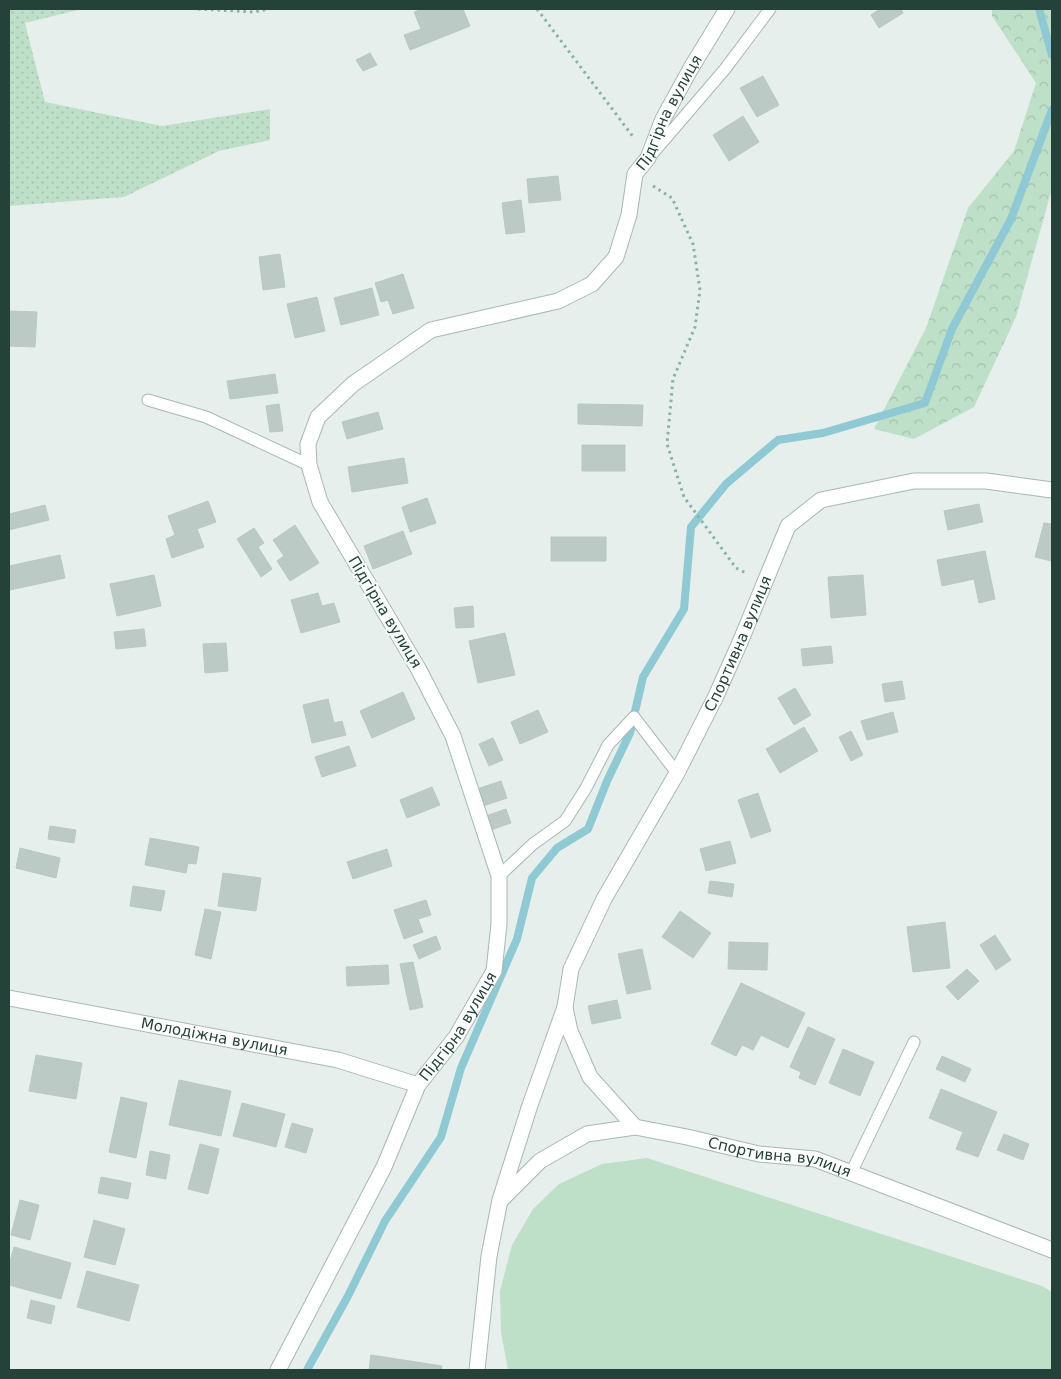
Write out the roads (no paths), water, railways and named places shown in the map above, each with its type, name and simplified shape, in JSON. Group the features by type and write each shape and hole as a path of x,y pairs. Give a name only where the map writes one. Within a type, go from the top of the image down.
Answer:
{"street":[{"name":"Підгірна вулиця","path":"278,1370 384,1167 418,1085 456,1038 494,972 499,924 499,876 454,736 419,670 320,502 309,464 308,444 318,417 353,384 431,330 558,301 592,284 616,257 629,215 635,174 648,158 663,119 727,9"},
{"name":"Спортивна вулиця","path":"477,1370 489,1256 500,1200 530,1105 565,1007 571,968 604,900 677,773 716,696 788,526 821,500 914,481 986,481 1052,490"},
{"name":"Молодіжна вулиця","path":"9,998 338,1060 418,1085"},
{"name":"Спортивна вулиця","path":"565,1007 570,1031 590,1077 634,1127 687,1136 759,1154 815,1159 1052,1250"},
{"path":"500,1200 540,1161 587,1134 634,1127"}],"lane":[{"path":"648,158 725,69 770,9"},
{"path":"148,400 206,416 309,464"},
{"path":"499,876 533,844 565,822 586,788 608,745 634,717 677,773"},
{"path":"852,1173 914,1042"}],"waterway":[{"path":"1039,9 1052,55"},
{"path":"307,1370 348,1296 385,1221 441,1137 461,1068 517,939 532,878 557,848 588,829 607,781 630,733 643,677 684,609 691,527 726,484 778,440 823,433 925,403 952,329 1011,219 1052,110"}]}
